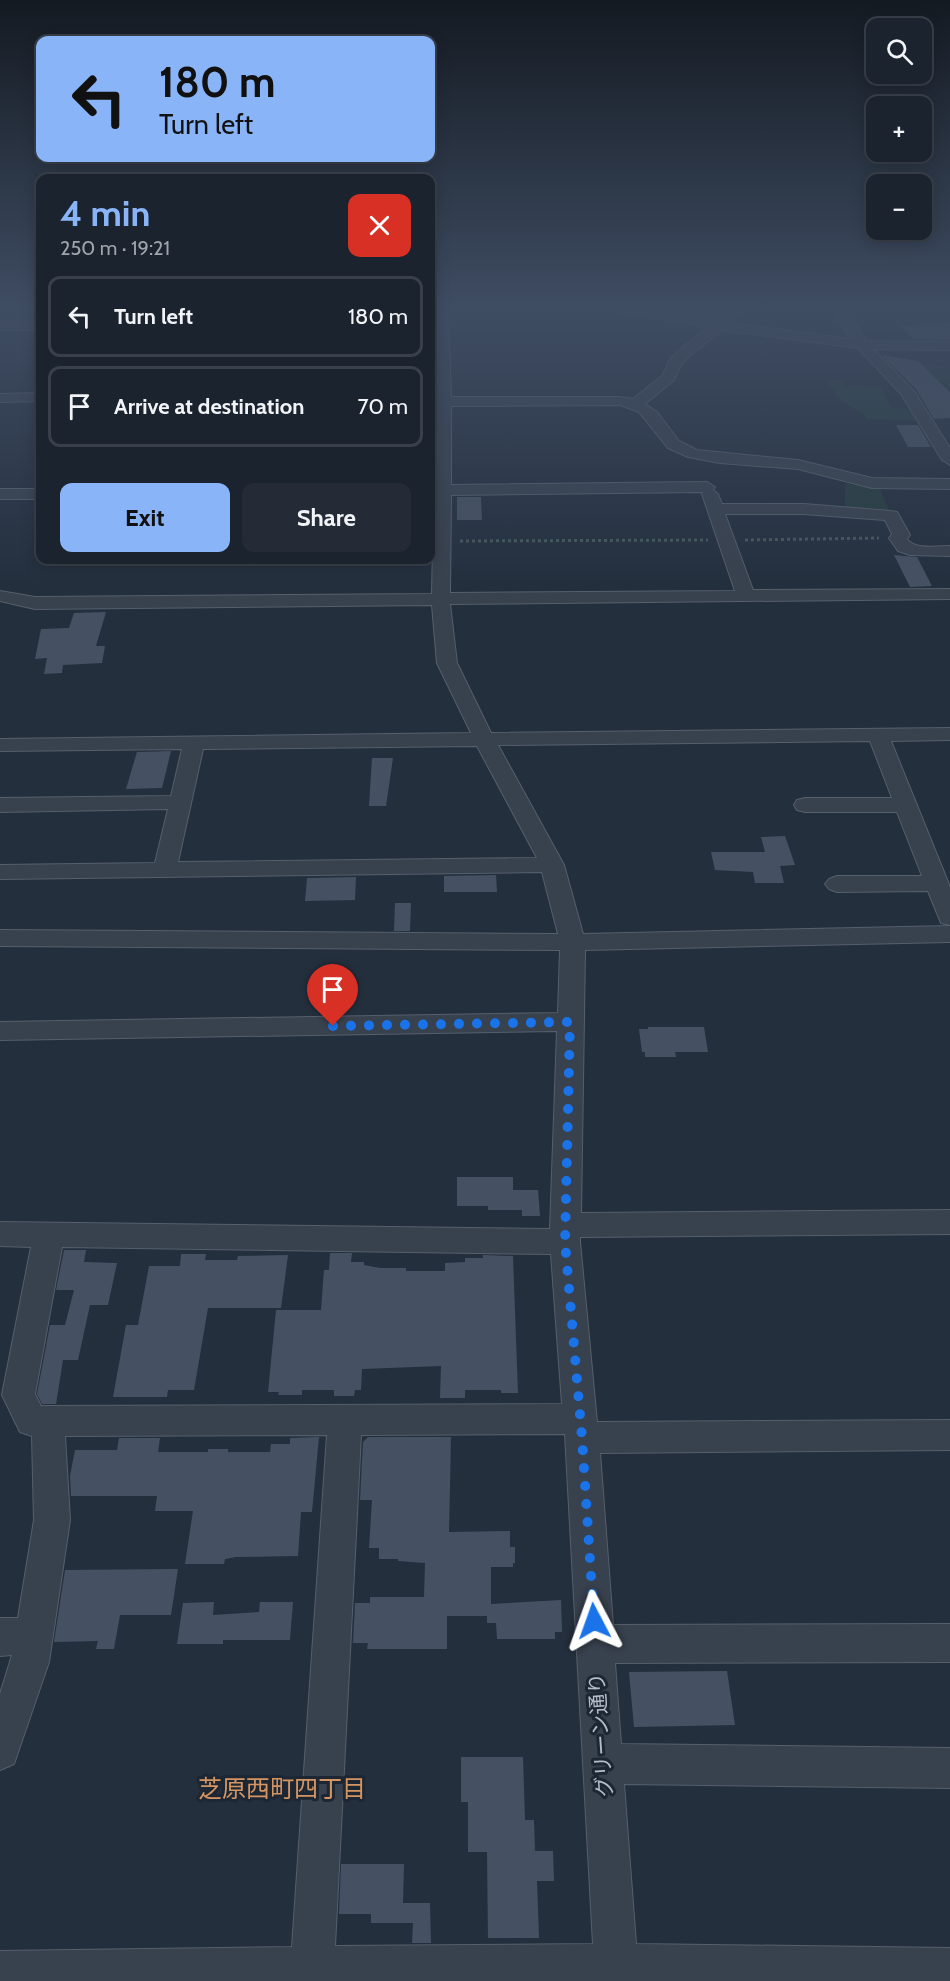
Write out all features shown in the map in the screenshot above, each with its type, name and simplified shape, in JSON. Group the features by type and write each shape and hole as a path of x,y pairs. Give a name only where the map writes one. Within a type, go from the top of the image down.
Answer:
{"street":[{"path":"637,403 641,399"},
{"path":"912,399 950,460"},
{"path":"437,402 637,403 650,413 674,445 702,455 790,463 874,483 950,484"},
{"name":"グリーン通り","path":"437,402 436,490 441,541 443,640 447,663 463,700 552,865 573,942 565,1233 581,1428 616,1974"},
{"path":"927,423 950,422"},
{"path":"702,455 707,488 717,509 746,597"},
{"path":"436,490 707,488"},
{"path":"0,494 36,494"},
{"path":"717,509 788,506 891,516 902,536 898,538 908,549 950,551"},
{"path":"0,596 35,603 950,594"},
{"path":"0,745 950,734"},
{"path":"878,735 950,917"},
{"path":"165,870 194,742"},
{"path":"0,805 181,802"},
{"path":"805,806 905,804"},
{"path":"0,872 552,865"},
{"path":"837,884 936,883"},
{"path":"0,938 573,942 950,934"},
{"path":"0,1031 570,1022"},
{"path":"0,1234 565,1233 950,1222"},
{"path":"49,1234 18,1395 32,1421 345,1420 581,1428 950,1435"},
{"path":"311,1974 345,1420"},
{"path":"0,1750 30,1662 16,1637 52,1520 48,1422"},
{"path":"595,1644 950,1643"},
{"path":"603,1764 950,1768"},
{"path":"0,1973 909,1976 950,1970"}],"path":[{"path":"441,541 898,538"}],"green space":[{"path":"840,399 887,399 891,407 912,409 919,421 867,419 862,413"},
{"path":"845,483 880,489 891,515 845,511"}],"building":[{"path":"922,399 950,399 950,418 934,419"},
{"path":"896,425 918,425 931,447 908,447"},
{"path":"457,497 481,497 482,520 457,520"},
{"path":"894,555 917,557 932,586 910,587"},
{"path":"106,612 96,646 105,646 102,663 63,665 62,673 44,674 47,658 35,659 41,629 69,628 74,613"},
{"path":"171,751 162,788 126,789 137,752"},
{"path":"372,758 393,758 386,806 369,806"},
{"path":"785,836 795,865 780,866 784,883 755,883 753,872 715,870 711,852 765,852 761,837"},
{"path":"496,875 497,892 444,892 444,876"},
{"path":"356,877 355,900 305,901 307,878"},
{"path":"395,903 411,903 410,931 394,931"},
{"path":"648,1027 704,1027 708,1052 675,1052 676,1057 645,1057 645,1052 642,1052 639,1029 648,1029"},
{"path":"457,1177 513,1177 513,1190 538,1190 540,1216 522,1216 522,1210 488,1210 488,1206 457,1206"},
{"path":"64,1250 86,1250 84,1262 117,1263 108,1305 90,1305 78,1360 63,1360 56,1404 42,1404 37,1394 50,1325 65,1325 74,1290 56,1290"},
{"path":"330,1253 352,1253 351,1262 364,1262 364,1265 380,1268 406,1268 406,1271 445,1271 445,1263 465,1262 465,1258 483,1258 483,1255 513,1256 518,1393 501,1393 501,1390 465,1390 465,1398 440,1398 441,1366 362,1369 361,1390 355,1390 354,1396 334,1396 334,1390 302,1390 302,1395 278,1395 279,1392 268,1392 276,1310 321,1310 324,1270 329,1270"},
{"path":"181,1254 206,1254 205,1260 237,1260 238,1256 288,1255 281,1308 208,1308 194,1390 168,1390 167,1397 113,1397 126,1325 138,1325 149,1266 180,1266"},
{"path":"319,1437 312,1512 301,1512 298,1556 236,1557 225,1559 224,1564 185,1564 193,1511 155,1511 157,1496 71,1496 70,1476 75,1450 117,1450 119,1438 160,1438 158,1452 208,1452 208,1449 228,1449 228,1452 270,1452 271,1444 290,1444 290,1438"},
{"path":"368,1437 451,1437 449,1532 510,1531 510,1547 515,1547 515,1563 513,1567 491,1567 491,1604 561,1600 562,1632 555,1632 555,1639 497,1639 496,1623 487,1623 487,1616 447,1616 447,1649 367,1649 368,1643 353,1643 355,1603 370,1603 370,1597 424,1597 425,1563 379,1559 379,1548 369,1548 372,1500 360,1500 363,1442"},
{"path":"178,1569 171,1615 120,1615 114,1649 96,1649 98,1641 54,1642 65,1570"},
{"path":"214,1602 213,1615 259,1612 260,1602 293,1602 290,1640 223,1640 223,1644 177,1644 183,1603"},
{"path":"727,1671 735,1725 634,1727 629,1672"},
{"path":"461,1757 523,1757 525,1820 534,1820 535,1851 553,1851 554,1881 537,1881 539,1938 488,1938 487,1852 468,1852 468,1802 461,1802"},
{"path":"341,1864 404,1864 403,1903 430,1903 431,1943 412,1943 413,1923 371,1923 371,1914 339,1914"}],"district":[{"name":"芝原西町四丁目","path":"282,1789"}],"route":[{"path":"333,1026 570,1022 565,1242 582,1438 594,1621"}]}
